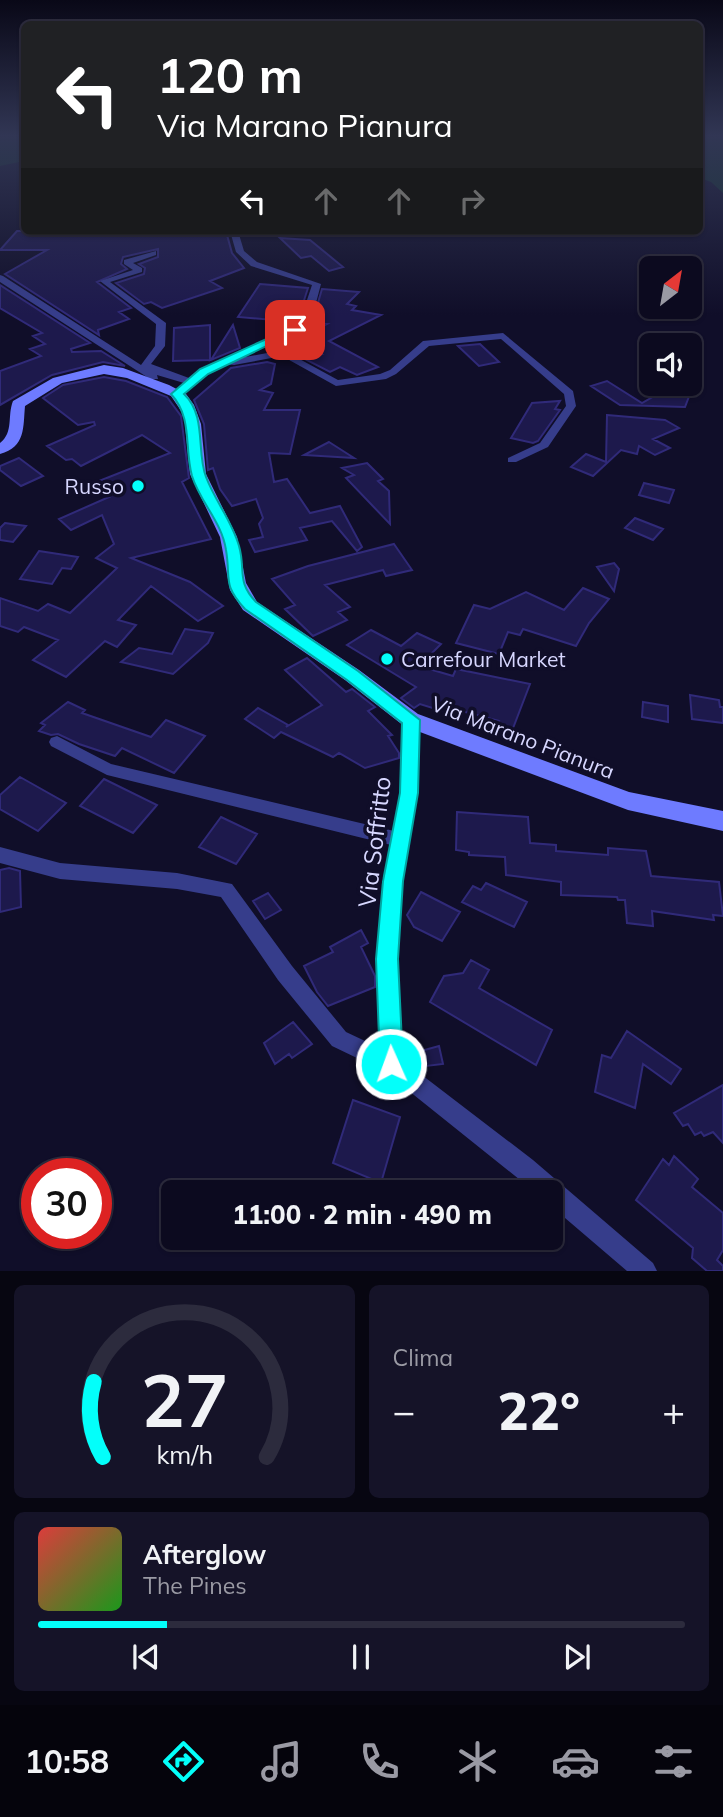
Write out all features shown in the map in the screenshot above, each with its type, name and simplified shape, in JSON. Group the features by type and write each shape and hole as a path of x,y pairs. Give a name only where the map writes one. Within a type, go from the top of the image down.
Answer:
{"street":[{"path":"0,449 14,440 18,433 18,404 29,396 83,372 122,371 173,393 193,383 204,371 302,326 317,284 254,264 240,252 235,235"},
{"path":"153,253 127,262 139,270 104,281 162,323 160,346 146,365 153,370 193,383"},
{"path":"0,278 129,363 166,384 173,393"},
{"path":"226,361 234,362 283,353 336,383 382,377 393,372 426,343 503,336 569,393 571,406 544,445 512,460"},
{"name":"Via Marano Pianura","path":"173,393 183,398 191,416 199,476 227,531 233,550 234,581 241,596 250,606 411,720 628,801 723,821"},
{"name":"Via Soffritto","path":"391,1064 387,959 393,881 409,793 411,720"},
{"path":"57,742 107,769 401,840"},
{"path":"0,855 60,871 177,881 226,890 285,973 339,1039 391,1064 524,1168 645,1271"}],"building":[{"path":"17,231 21,231 21,235 227,235 232,253 244,268 210,281 222,288 162,308 151,302 144,304 116,283 144,274 145,268 139,264 158,257 158,249 123,257 121,264 127,269 97,282 131,308 119,312 129,319 98,330 99,335 5,274 47,250 0,250"},
{"path":"280,238 310,240 343,267 329,271 311,256 301,258"},
{"path":"260,284 308,288 297,322 238,317"},
{"path":"0,285 90,343 71,349 72,352 101,351 125,366 103,362 52,375 0,405 0,371 41,356 30,349 45,344 33,336 42,333 0,308"},
{"path":"322,289 359,292 347,304 356,306 352,310 381,315 329,341 378,367 357,375 340,367 330,372 301,357 321,354 292,342 327,324 312,323"},
{"path":"210,325 210,360 173,361 174,328"},
{"path":"233,325 240,348 211,360"},
{"path":"480,344 499,362 479,366 458,346"},
{"path":"267,362 275,364 271,384 260,390 273,393 264,410 300,410 290,454 269,453 274,482 287,479 310,513 340,506 362,547 357,551 332,521 300,528 307,540 255,552 249,540 263,537 259,524 263,518 256,499 232,506 220,489 213,468 208,470 204,424 194,400 231,368"},
{"path":"104,377 126,381 167,397 181,416 189,478 182,482 211,539 131,558 190,582 223,606 198,621 151,586 118,620 136,625 117,647 105,641 66,677 33,660 58,640 24,627 18,632 0,626 0,598 38,611 48,604 70,613 117,568 96,558 114,544 102,515 71,530 59,519 109,497 94,487 102,483 99,481 170,453 142,435 81,466 72,459 66,460 47,446 95,425 94,422 78,425 43,398 63,385"},
{"path":"607,381 642,403 654,396 689,396 685,407 620,405 591,386"},
{"path":"560,401 555,409 560,410 538,441 533,443 511,438 532,403"},
{"path":"607,415 665,420 679,428 653,439 670,448 655,455 639,446 637,454 621,450 593,476 571,467 586,454 606,462"},
{"path":"329,442 354,458 304,455"},
{"path":"19,458 43,476 21,486 0,470 0,466"},
{"path":"367,463 383,479 378,481 389,491 390,524 346,478 354,475 342,468"},
{"path":"644,483 674,490 669,503 639,495"},
{"path":"635,518 663,529 653,540 625,528"},
{"path":"5,523 26,526 13,542 0,540 0,528"},
{"path":"394,544 412,570 386,576 383,570 325,585 350,607 338,612 347,620 313,636 285,609 295,605 272,579 308,566"},
{"path":"39,551 78,557 71,569 62,568 52,584 20,579"},
{"path":"614,563 619,569 614,591 597,567"},
{"path":"583,588 609,599 589,623 576,646 523,629 520,635 508,632 499,654 456,643 474,605 490,609 526,592 564,610"},
{"path":"185,629 213,633 208,643 173,674 121,662 139,648 172,654"},
{"path":"371,630 401,646 417,633 441,644 419,666 453,676 456,669 530,684 510,736 495,731 499,721 454,709 452,714 420,704 414,708 401,698 416,687 347,645"},
{"path":"307,658 346,692 352,689 375,707 368,711 392,735 388,736 399,753 399,758 365,768 339,753 333,757 281,732 274,738 245,719 258,708 288,725 286,727 322,705 285,670"},
{"path":"690,695 719,700 720,707 723,707 723,723 692,719"},
{"path":"68,702 85,710 82,713 151,737 166,720 205,736 174,773 122,748 115,756 58,734 39,731 45,725 41,723"},
{"path":"643,702 668,706 668,722 642,717"},
{"path":"20,777 66,803 38,831 0,809 0,795"},
{"path":"104,779 157,805 133,833 80,806"},
{"path":"457,812 528,817 530,843 556,845 556,851 608,855 608,848 646,851 651,876 719,882 723,916 713,915 714,920 652,911 653,926 627,923 625,900 618,900 617,897 561,895 561,882 506,875 505,857 469,855 469,852 456,850"},
{"path":"221,817 257,834 236,864 199,847"},
{"path":"9,868 20,871 21,907 0,912 0,870"},
{"path":"486,883 527,902 514,927 462,902 473,886 481,890"},
{"path":"421,892 460,912 442,941 414,927 407,915"},
{"path":"268,893 281,910 265,919 253,901"},
{"path":"361,930 368,943 361,947 375,976 375,987 328,1006 317,992 304,966 333,952 330,947"},
{"path":"471,960 489,970 479,988 552,1030 536,1065 430,1002 444,976 463,973"},
{"path":"293,1022 312,1044 292,1058 289,1054 275,1064 264,1043"},
{"path":"627,1031 681,1069 671,1084 643,1064 635,1108 595,1092 602,1055 611,1058"},
{"path":"439,1046 443,1064 426,1066 421,1051"},
{"path":"723,1085 723,1143 713,1132 704,1136 701,1132 695,1135 688,1124 683,1126 674,1113"},
{"path":"353,1100 400,1117 382,1180 374,1180 333,1163"},
{"path":"674,1156 698,1179 692,1187 723,1213 723,1250 717,1260 723,1266 723,1271 707,1271 692,1258 693,1248 636,1200 663,1159 669,1165"}],"place":[{"name":"Russo","path":"138,486"},
{"name":"Carrefour Market","path":"387,659"}],"route":[{"path":"295,330 204,371 177,394 183,398 193,423 199,476 227,531 233,550 234,581 241,596 250,606 411,720 409,793 393,881 387,959 391,1064"}]}
